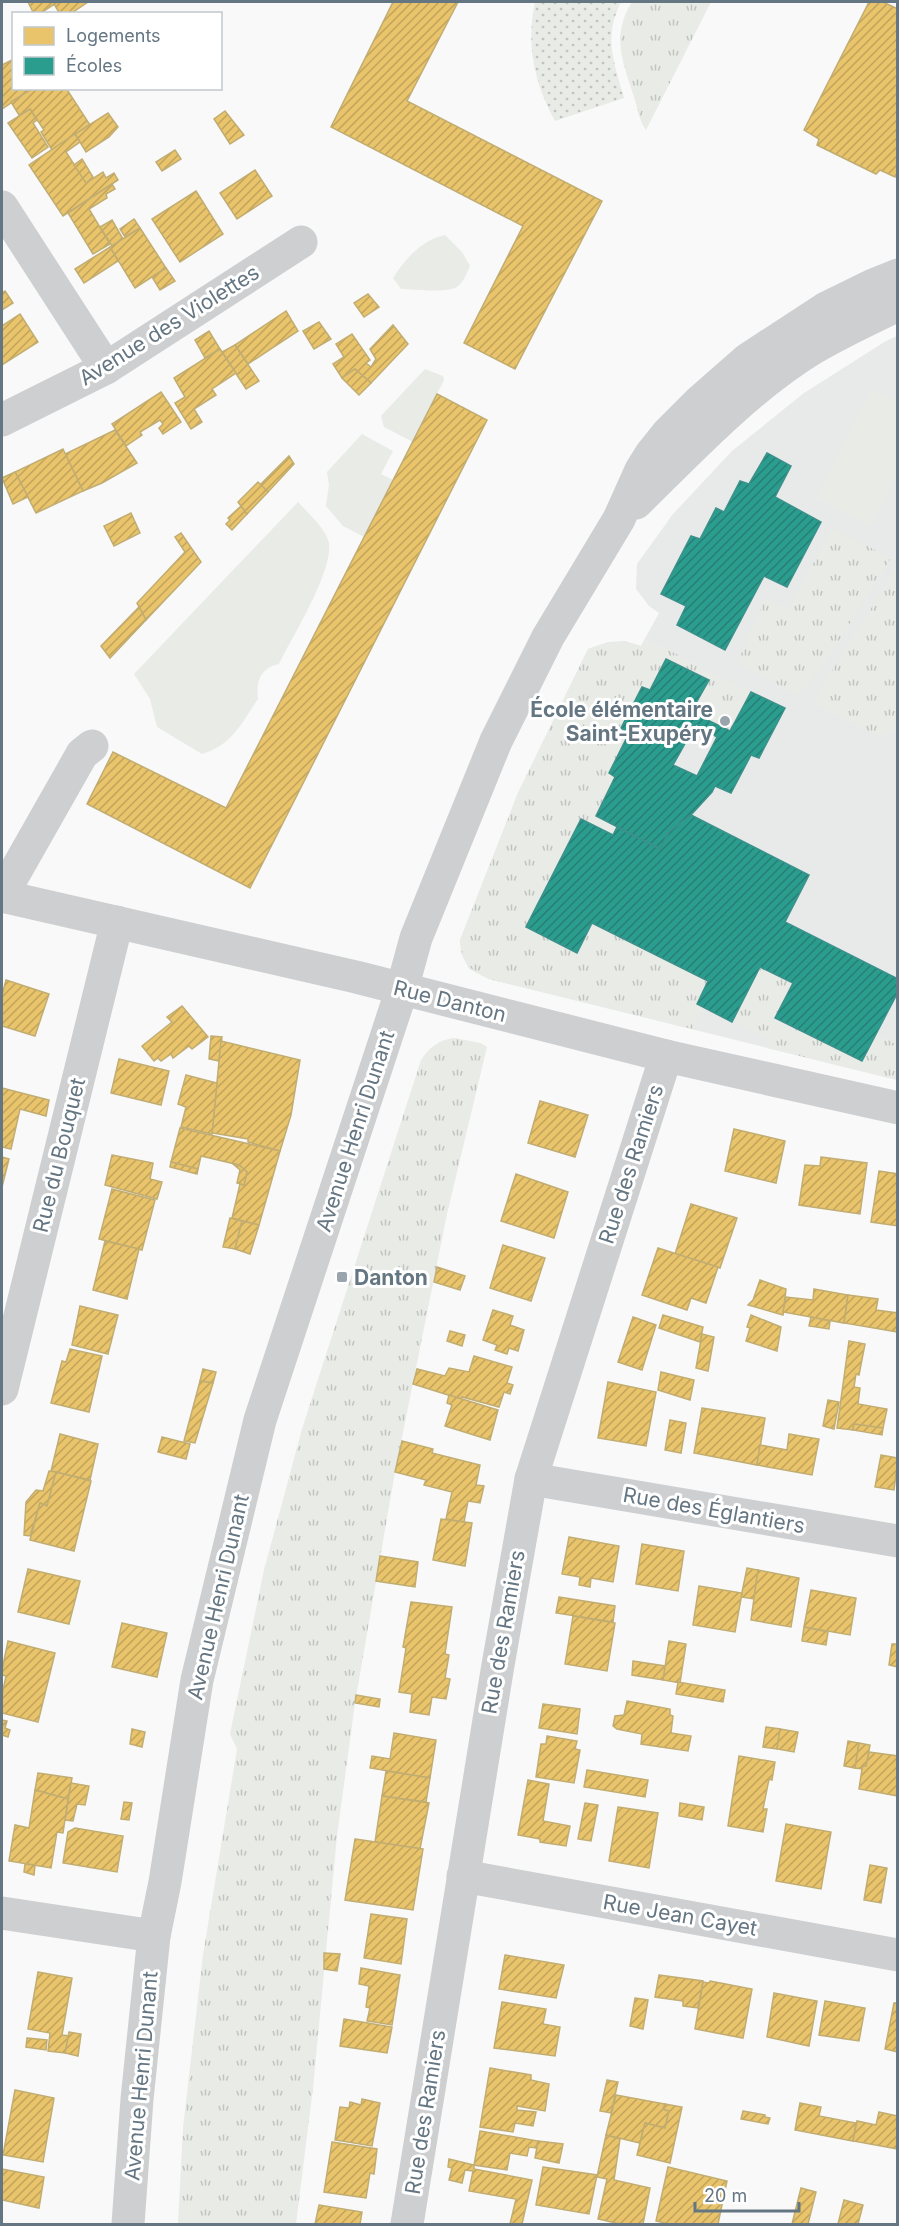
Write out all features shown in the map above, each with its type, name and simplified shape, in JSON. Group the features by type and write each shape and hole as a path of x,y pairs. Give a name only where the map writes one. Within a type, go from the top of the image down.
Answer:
{"street":[{"path":"2,207 106,368"},
{"name":"Avenue des Violettes","path":"2,420 106,368 301,242"},
{"path":"619,519 641,470 651,454 667,434 721,382 775,340 826,308 897,275"},
{"path":"619,519 709,433 778,373 812,350 897,305"},
{"name":"Avenue Henri Dunant","path":"128,2224 137,2099 154,1936 165,1882 197,1680 260,1420 402,989 416,938 496,741 520,689 566,605 619,519"},
{"path":"2,896 81,754 92,746"},
{"name":"Rue Danton","path":"2,896 402,989 666,1056 897,1108"},
{"name":"Rue du Bouquet","path":"3,1377 117,922"},
{"name":"Rue des Ramiers","path":"407,2224 463,1876 531,1479 666,1056"},
{"name":"Rue des Églantiers","path":"531,1479 897,1541"},
{"name":"Rue Jean Cayet","path":"463,1876 897,1954"},
{"path":"2,1913 154,1936"}],"shaded area":[{"name":"École élémentaire Saint-Exupéry","path":"897,336 897,1080 489,979 469,969 461,953 460,940 518,793 588,649 608,642 625,641 641,646 659,613 649,606 636,589 637,564 673,514 732,451 804,393"}],"green space":[{"path":"535,2 621,2 612,27 611,38 614,61 624,98 555,121 542,92 534,63 531,33"},
{"path":"632,2 711,2 646,130 639,116 621,51 622,27"},
{"path":"445,235 462,252 470,266 462,282 447,290 401,289 393,278 403,264 429,241"},
{"path":"425,369 443,376 444,380 413,442 384,427 381,416"},
{"path":"871,390 897,403 897,475 871,527 815,498"},
{"path":"362,434 393,451 381,474 393,480 364,537 343,526 326,506 329,485 327,472"},
{"path":"298,502 316,521 329,543 325,570 279,664 263,672 258,687 258,699 246,717 221,745 202,754 157,727 150,699 134,674"},
{"path":"832,528 891,558 817,673 797,695 737,663 765,600 789,609"},
{"path":"897,567 897,729 880,737 815,704 820,690"},
{"path":"645,638 751,692 730,731 691,712 709,680 666,659 650,690 642,687 621,727 629,733 609,772 615,777 597,816 617,827 613,835 581,819 526,927 576,953 592,923 708,981 697,1004 704,1007 693,1029 489,979 468,965 460,940 518,793 588,649 614,642 641,646"},
{"path":"760,967 793,983 776,1018 862,1061 876,1033 897,1045 897,1080 767,1048 769,1040 733,1020"},
{"path":"454,1038 481,1043 487,1047 447,1214 395,1472 355,1703 337,1836 313,2088 296,2224 178,2224 183,2128 203,1955 237,1749 230,1734 264,1570 302,1429 421,1060 435,1045 443,1040"}],"building: Logements":[{"path":"28,2 58,2 42,12 33,12"},
{"path":"88,2 73,12 59,12 54,4"},
{"path":"393,2 458,2 407,101 602,201 515,369 464,343 523,226 331,127"},
{"path":"869,2 883,2 898,9 898,171 895,177 880,170 876,174 817,145 819,139 804,130"},
{"path":"12,60 12,90 30,90 2,109 2,65"},
{"path":"30,90 67,90 90,125 52,150 41,132 44,130 30,109 19,115 11,102"},
{"path":"30,109 37,120 33,123 48,147 32,158 8,123"},
{"path":"225,111 244,135 230,144 214,119"},
{"path":"108,113 118,127 109,137 86,152 75,134"},
{"path":"75,134 80,142 66,152 86,183 103,172 106,178 114,173 118,180 63,216 29,165"},
{"path":"175,150 181,159 162,171 156,162"},
{"path":"82,159 93,177 86,183 74,165"},
{"path":"255,170 272,196 237,219 220,193"},
{"path":"112,184 115,189 106,194 107,198 89,209 110,244 93,254 68,213"},
{"path":"196,191 223,234 180,262 152,219"},
{"path":"134,219 140,228 125,237 120,229"},
{"path":"112,220 123,239 112,246 100,227"},
{"path":"140,228 166,268 135,288 110,247"},
{"path":"110,247 118,261 84,283 75,269"},
{"path":"166,268 175,281 160,290 152,277"},
{"path":"5,291 13,303 2,310 2,293"},
{"path":"368,294 379,307 364,317 354,303"},
{"path":"286,311 298,331 248,364 235,345"},
{"path":"20,314 38,342 2,365 2,326"},
{"path":"319,322 331,339 314,349 303,331"},
{"path":"393,325 408,344 371,383 355,369 342,378 333,364 344,357 336,344 352,334 370,360 366,363 371,367 376,359 370,349"},
{"path":"209,331 220,349 205,358 195,340"},
{"path":"235,345 259,381 246,389 222,352"},
{"path":"220,349 236,373 212,389 216,395 194,409 202,422 191,429 175,403 185,397 174,378"},
{"path":"355,369 371,383 359,395 342,378"},
{"path":"161,392 181,422 163,434 159,428 163,424 160,420 140,432 142,435 126,446 112,424"},
{"path":"437,394 487,420 250,888 87,804 113,752 226,808"},
{"path":"115,430 137,463 83,491 65,454"},
{"path":"63,449 83,491 36,513 15,472"},
{"path":"289,456 294,464 268,492 260,485"},
{"path":"15,472 28,497 13,504 2,478"},
{"path":"258,482 268,492 247,514 238,502"},
{"path":"241,506 247,514 232,530 226,524 230,520 228,518"},
{"path":"131,513 140,533 114,546 104,526"},
{"path":"181,533 201,562 146,620 137,603 185,552 175,537"},
{"path":"139,607 146,620 110,658 101,646"},
{"path":"6,980 49,994 35,1036 2,1026 2,995"},
{"path":"182,1006 208,1037 192,1049 189,1046 173,1058 171,1054 161,1061 158,1058 154,1061 142,1046 172,1022 167,1017"},
{"path":"211,1036 222,1037 219,1061 209,1059"},
{"path":"221,1041 300,1060 291,1115 280,1151 248,1142 248,1139 212,1133"},
{"path":"119,1059 169,1071 161,1105 111,1093"},
{"path":"186,1075 217,1083 212,1134 181,1127 186,1107 178,1104"},
{"path":"2,1088 49,1100 46,1116 20,1109 11,1149 2,1147"},
{"path":"540,1101 588,1115 575,1157 528,1143"},
{"path":"180,1128 280,1151 259,1225 232,1218 240,1184 244,1185 247,1172 239,1165 201,1156 198,1169 171,1162"},
{"path":"734,1129 785,1141 776,1183 725,1171"},
{"path":"112,1155 153,1163 150,1179 162,1182 157,1199 105,1185"},
{"path":"2,1157 9,1159 2,1187"},
{"path":"821,1157 867,1163 860,1214 799,1205 805,1165 820,1166"},
{"path":"171,1162 198,1169 197,1174 170,1167"},
{"path":"233,1164 239,1165 247,1172 244,1185 237,1183 240,1170"},
{"path":"879,1171 898,1174 898,1226 871,1222"},
{"path":"516,1174 568,1192 554,1238 501,1221"},
{"path":"112,1189 155,1200 142,1250 99,1239"},
{"path":"691,1204 737,1218 720,1268 675,1254"},
{"path":"230,1218 242,1221 235,1249 223,1247"},
{"path":"242,1221 259,1225 250,1254 235,1249"},
{"path":"105,1241 139,1249 127,1299 93,1290"},
{"path":"503,1245 545,1258 531,1301 490,1288"},
{"path":"658,1248 718,1267 706,1303 691,1298 687,1310 642,1295"},
{"path":"437,1267 465,1276 460,1290 434,1282"},
{"path":"760,1280 786,1289 783,1315 748,1305 753,1300"},
{"path":"814,1289 848,1295 844,1323 783,1312 786,1297 813,1300"},
{"path":"848,1295 878,1299 876,1310 898,1313 898,1332 844,1323"},
{"path":"80,1306 118,1315 108,1354 72,1345"},
{"path":"493,1310 513,1316 510,1325 524,1330 518,1351 509,1348 507,1354 495,1350 497,1345 483,1340"},
{"path":"663,1315 703,1327 700,1342 659,1328"},
{"path":"751,1315 781,1327 777,1351 746,1341"},
{"path":"633,1317 656,1325 642,1370 618,1362"},
{"path":"811,1317 830,1321 829,1329 809,1326"},
{"path":"450,1331 465,1335 462,1346 447,1341"},
{"path":"702,1334 714,1337 708,1371 696,1368"},
{"path":"849,1341 865,1344 859,1375 856,1374 854,1387 860,1388 858,1404 887,1409 883,1428 854,1424 853,1430 837,1428"},
{"path":"70,1349 102,1356 89,1412 51,1403 62,1361 66,1362"},
{"path":"474,1356 512,1367 507,1383 513,1385 510,1394 504,1392 499,1407 462,1397 461,1399 413,1384 417,1369 445,1376 449,1368 469,1372"},
{"path":"203,1369 216,1372 213,1383 200,1381"},
{"path":"661,1372 694,1380 690,1400 658,1390"},
{"path":"200,1381 213,1383 195,1443 184,1441"},
{"path":"608,1382 656,1392 646,1446 598,1438"},
{"path":"449,1395 498,1410 490,1440 445,1426 452,1405 447,1403"},
{"path":"828,1400 839,1402 834,1429 823,1426"},
{"path":"702,1408 765,1418 757,1465 694,1453"},
{"path":"670,1420 686,1423 681,1453 665,1450"},
{"path":"854,1424 883,1428 882,1435 853,1430"},
{"path":"60,1434 98,1444 90,1480 51,1471"},
{"path":"789,1434 819,1439 812,1475 757,1465 760,1445 787,1450"},
{"path":"162,1437 190,1444 186,1459 158,1452"},
{"path":"402,1441 433,1449 432,1453 480,1465 476,1485 484,1486 480,1503 468,1501 464,1522 446,1519 452,1492 424,1485 426,1480 395,1472"},
{"path":"881,1455 898,1458 894,1490 875,1487"},
{"path":"49,1471 56,1472 47,1506 40,1503 30,1536 24,1535 26,1502 36,1490 43,1491"},
{"path":"56,1472 91,1481 74,1551 30,1540 40,1503 47,1506"},
{"path":"441,1519 472,1523 465,1566 433,1560"},
{"path":"569,1537 619,1546 613,1582 591,1578 590,1587 579,1585 580,1577 562,1574"},
{"path":"642,1544 684,1551 678,1591 636,1584"},
{"path":"380,1556 418,1562 415,1587 376,1581"},
{"path":"747,1568 758,1570 754,1599 741,1597"},
{"path":"28,1569 80,1581 69,1624 18,1612"},
{"path":"758,1570 799,1578 791,1627 751,1620"},
{"path":"699,1586 742,1593 735,1632 693,1625"},
{"path":"811,1590 856,1598 850,1635 804,1627"},
{"path":"559,1597 615,1606 613,1622 556,1613"},
{"path":"411,1602 452,1607 445,1654 449,1655 445,1678 450,1679 446,1699 432,1697 429,1715 410,1712 412,1694 399,1692 406,1648 403,1647"},
{"path":"573,1616 615,1623 607,1671 565,1664"},
{"path":"122,1623 167,1633 157,1677 112,1667"},
{"path":"804,1627 828,1632 826,1645 802,1641"},
{"path":"8,1641 55,1653 38,1722 2,1713 2,1695 6,1676 2,1675 2,1670"},
{"path":"669,1641 686,1644 680,1683 663,1680"},
{"path":"892,1644 898,1644 898,1667 889,1665"},
{"path":"633,1661 665,1666 663,1680 632,1675"},
{"path":"678,1682 725,1690 723,1702 676,1694"},
{"path":"356,1695 380,1699 379,1707 355,1703"},
{"path":"627,1701 670,1709 670,1715 673,1716 671,1733 691,1736 688,1751 641,1744 642,1734 617,1729 613,1726 615,1716 624,1715"},
{"path":"543,1704 580,1709 577,1734 539,1728"},
{"path":"2,1720 7,1721 5,1728 10,1730 8,1737 2,1735"},
{"path":"766,1727 780,1729 777,1749 763,1747"},
{"path":"132,1729 145,1732 142,1747 130,1744"},
{"path":"780,1729 798,1732 794,1752 777,1749"},
{"path":"394,1733 436,1740 430,1778 370,1768 372,1756 390,1759"},
{"path":"547,1736 577,1741 575,1749 580,1750 574,1783 536,1777 541,1744 546,1744"},
{"path":"848,1741 859,1743 855,1768 844,1766"},
{"path":"859,1743 870,1745 866,1766 862,1769 855,1768"},
{"path":"869,1752 898,1756 898,1796 859,1789 862,1769 866,1766"},
{"path":"739,1756 775,1762 763,1809 767,1809 763,1832 728,1826"},
{"path":"587,1770 648,1780 645,1797 584,1787"},
{"path":"386,1771 430,1778 426,1802 382,1796"},
{"path":"38,1773 72,1778 68,1799 35,1790"},
{"path":"528,1780 549,1784 543,1821 570,1826 566,1846 540,1842 540,1839 518,1835"},
{"path":"71,1783 89,1786 85,1805 77,1804 73,1821 65,1820"},
{"path":"35,1790 68,1799 63,1833 57,1832 51,1868 9,1861 15,1825 29,1828"},
{"path":"382,1796 429,1803 420,1849 375,1842"},
{"path":"124,1802 132,1803 129,1820 121,1819"},
{"path":"585,1803 598,1805 591,1841 578,1839"},
{"path":"680,1803 704,1807 702,1820 679,1816"},
{"path":"618,1807 658,1813 649,1868 609,1861"},
{"path":"786,1824 831,1832 821,1889 776,1881"},
{"path":"75,1828 123,1836 117,1872 63,1863 68,1832"},
{"path":"355,1839 423,1849 413,1910 345,1900"},
{"path":"25,1864 35,1865 34,1875 24,1872"},
{"path":"870,1865 887,1868 881,1903 864,1900"},
{"path":"371,1914 407,1919 401,1964 364,1958"},
{"path":"324,1953 340,1954 337,1971 324,1969"},
{"path":"505,1955 564,1965 556,1998 499,1989"},
{"path":"361,1968 400,1975 392,2025 367,2021 370,2008 366,2007 369,1986 359,1984"},
{"path":"38,1972 72,1978 62,2035 69,2036 65,2053 48,2051 50,2033 28,2029"},
{"path":"659,1975 703,1981 698,2008 683,2006 683,2001 655,1997"},
{"path":"710,1981 752,1989 743,2038 695,2029 703,1982 709,1983"},
{"path":"774,1993 817,2001 809,2046 767,2037"},
{"path":"635,1998 648,2000 643,2029 630,2026"},
{"path":"825,2001 865,2008 859,2041 819,2035"},
{"path":"502,2002 546,2009 543,2024 560,2027 555,2056 494,2048"},
{"path":"894,2003 898,2003 898,2052 885,2049"},
{"path":"344,2019 392,2027 387,2053 340,2046"},
{"path":"69,2032 81,2034 78,2056 65,2053"},
{"path":"27,2038 47,2040 46,2050 26,2047"},
{"path":"490,2068 531,2075 531,2080 549,2084 545,2111 517,2106 517,2110 536,2112 533,2126 515,2123 513,2132 480,2127"},
{"path":"607,2080 618,2082 611,2113 600,2111"},
{"path":"15,2090 54,2098 43,2162 3,2155"},
{"path":"616,2095 665,2104 663,2109 669,2111 665,2128 645,2123 640,2143 606,2135"},
{"path":"362,2099 380,2103 372,2146 335,2140 340,2107 349,2108 350,2102 361,2105"},
{"path":"800,2103 821,2107 819,2116 856,2123 853,2141 795,2130"},
{"path":"665,2104 682,2107 670,2163 637,2155 645,2123 665,2128 669,2111 663,2109"},
{"path":"743,2111 765,2115 770,2118 768,2124 741,2119"},
{"path":"879,2112 898,2116 898,2149 853,2141 857,2121 876,2125"},
{"path":"480,2131 538,2141 536,2148 529,2147 527,2156 510,2153 507,2170 474,2165"},
{"path":"606,2135 620,2139 614,2180 650,2188 643,2224 620,2224 598,2219 607,2179 597,2177"},
{"path":"538,2141 563,2144 559,2163 535,2158"},
{"path":"332,2142 377,2149 374,2174 370,2173 366,2198 324,2192"},
{"path":"449,2159 474,2165 474,2169 532,2180 522,2224 510,2224 516,2199 469,2191 473,2171 465,2170 462,2183 449,2180 452,2168 448,2167"},
{"path":"543,2167 597,2175 589,2214 536,2205"},
{"path":"668,2167 727,2181 718,2224 669,2224 656,2221"},
{"path":"2,2169 44,2177 39,2208 2,2200"},
{"path":"801,2188 816,2192 808,2224 792,2224"},
{"path":"844,2200 863,2205 858,2224 838,2224"},
{"path":"319,2205 362,2212 360,2224 315,2224"}],"building: Écoles":[{"path":"767,453 791,466 775,497 821,522 787,587 764,576 725,650 677,625 686,606 661,594 691,536 700,539 716,508 724,512 740,481 749,484"},
{"path":"666,659 709,680 691,712 730,731 751,692 785,708 759,758 751,755 731,793 715,786 691,815 669,832 660,849 596,816 615,777 609,773 629,733 621,728 642,687 650,690","holes":["696,724 717,737 697,776 673,765"]},
{"path":"691,815 809,875 785,922 898,979 898,992 862,1061 775,1018 793,983 760,967 732,1022 697,1004 708,981 592,923 577,953 526,927 581,819 613,835 617,827 660,849 669,832"}],"place":[{"name":"École élémentaire Saint-Exupéry","path":"725,721"},
{"name":"Danton","path":"342,1277"}]}
